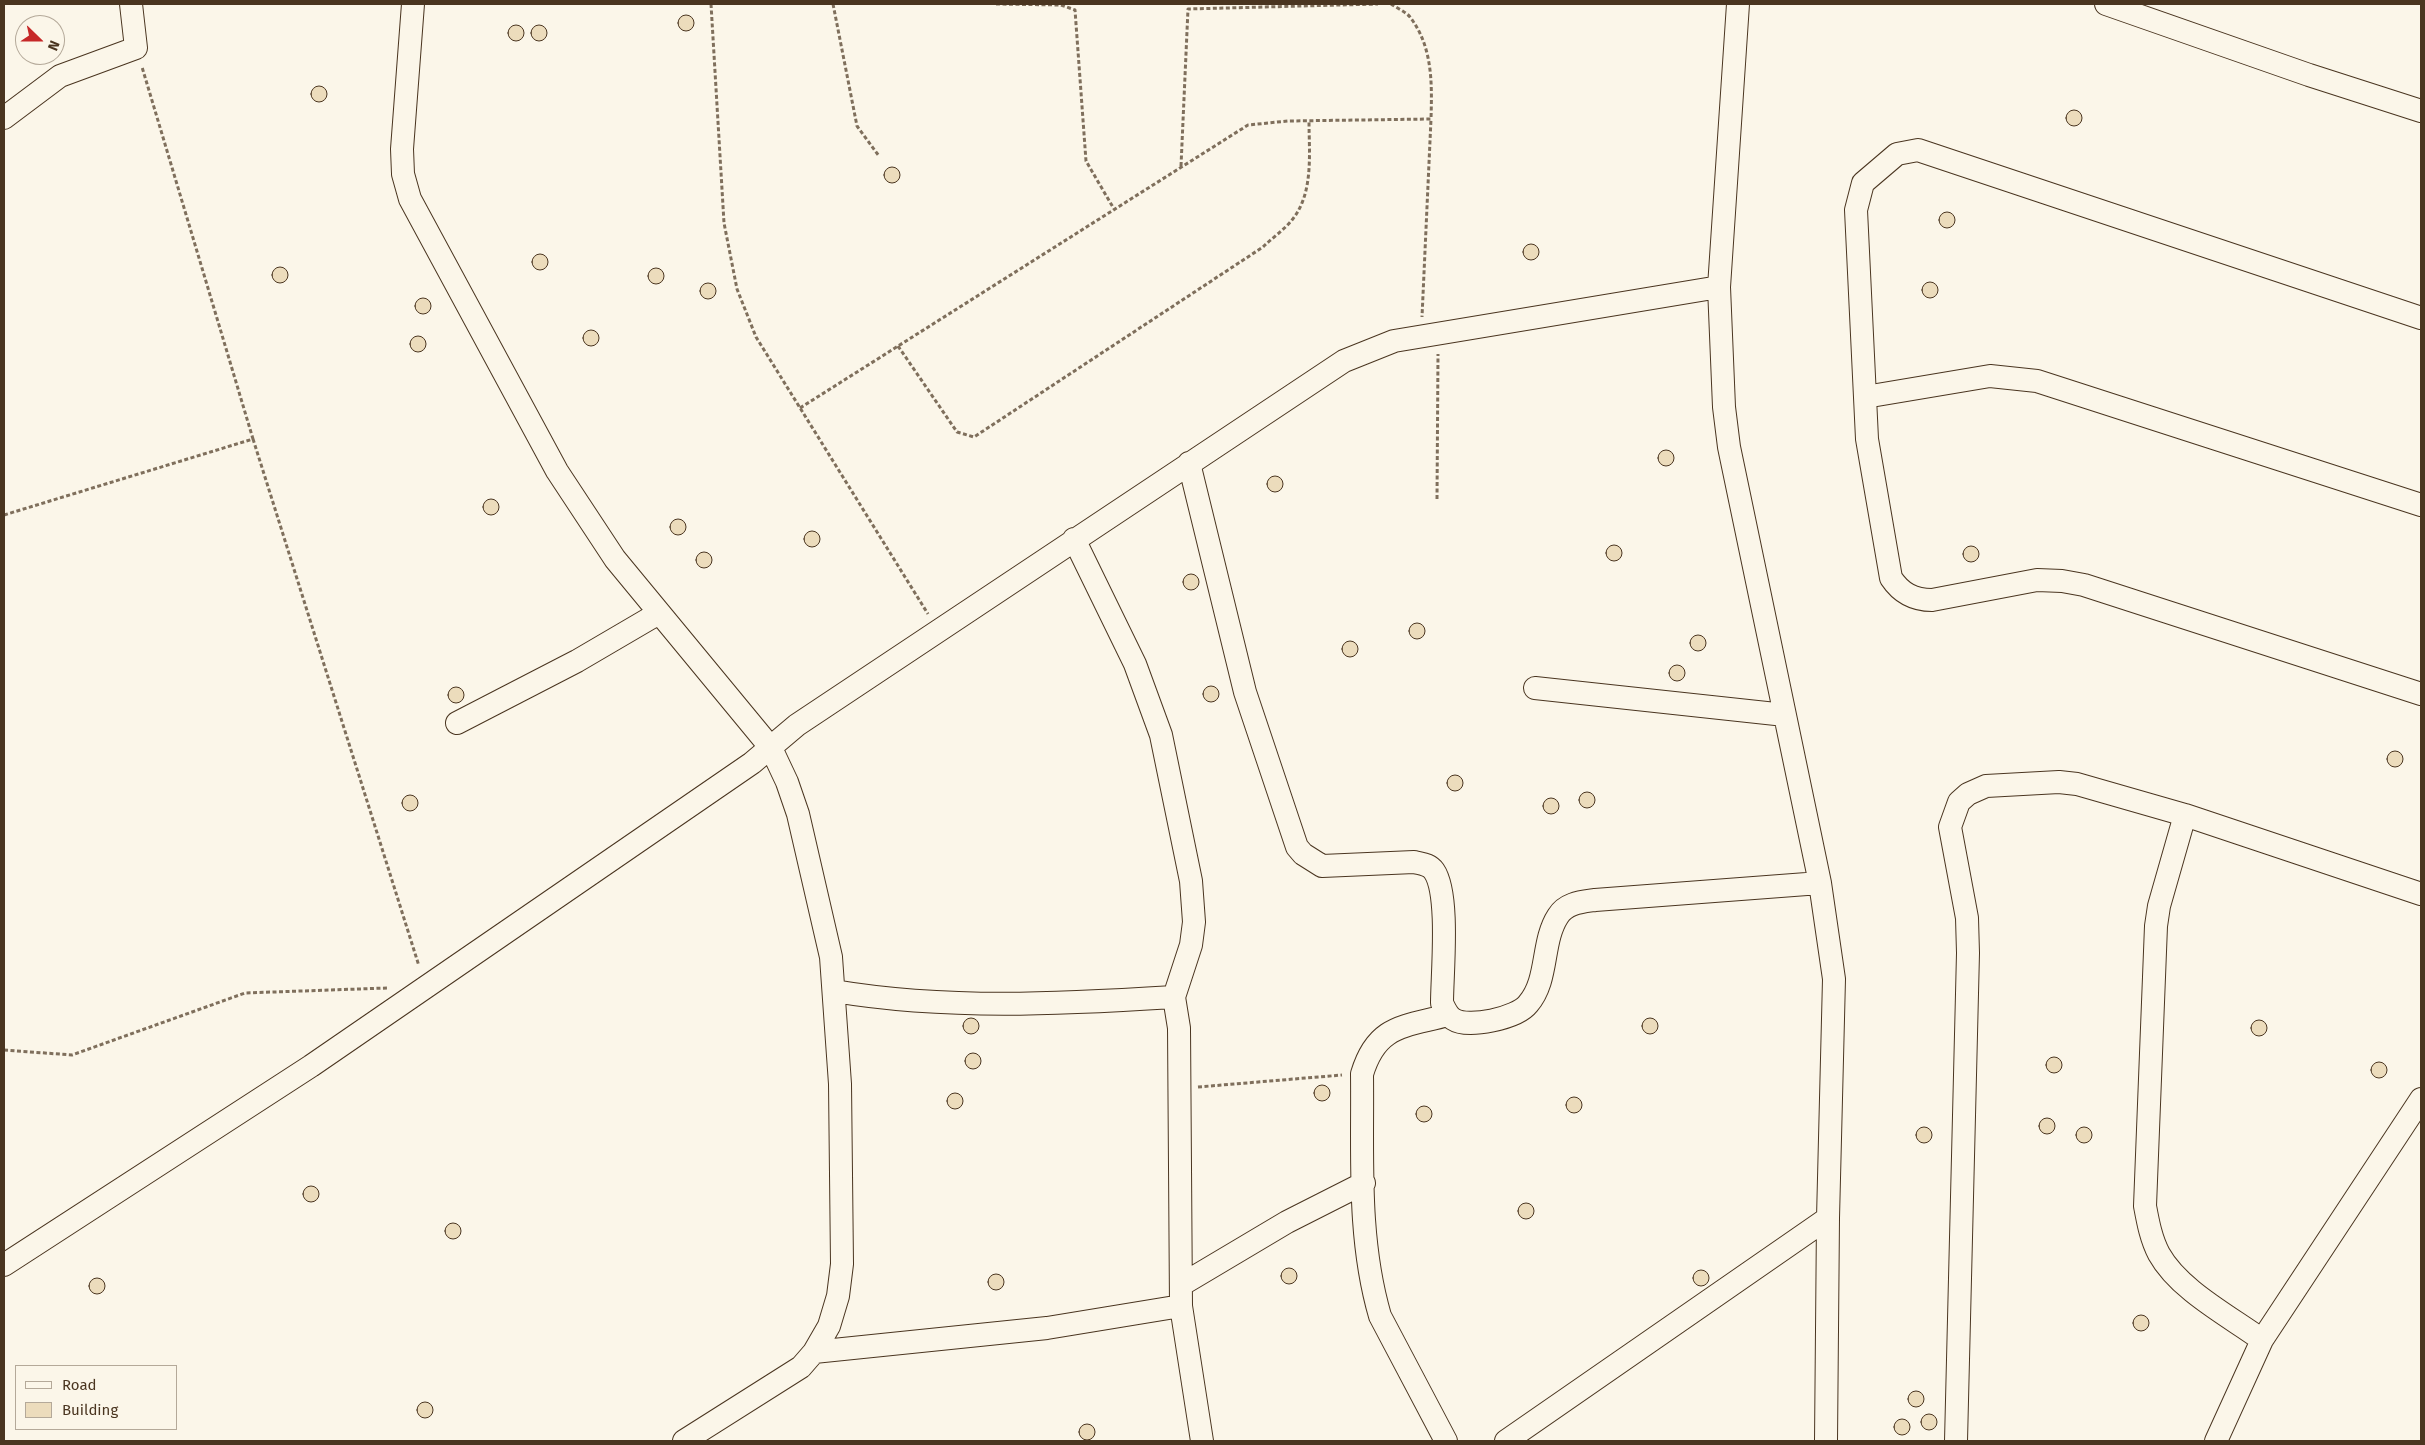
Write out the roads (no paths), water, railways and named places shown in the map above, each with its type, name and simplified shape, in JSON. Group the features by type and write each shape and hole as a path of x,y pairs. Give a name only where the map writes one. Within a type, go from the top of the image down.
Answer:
{"street":[{"path":"4,118 60,76 136,48 131,4"},
{"path":"413,4 402,150 403,174 410,199 557,471 615,559 771,748 787,782 798,814 832,957 840,1084 842,1264 838,1296 829,1326 814,1352 801,1367 684,1441"},
{"path":"1738,4 1719,287 1724,407 1729,447 1820,883 1834,979 1828,1218 1826,1441"},
{"path":"2106,4 2309,75 2421,111"},
{"path":"2421,318 1918,150 1897,154 1863,182 1856,210 1867,439 1891,578 1900,590 1920,600 1932,600 2036,580 2070,582 2421,694"},
{"path":"4,1265 311,1066 771,748 797,725 1344,361 1394,341 1719,287"},
{"path":"1865,397 1990,376 2037,381 2421,505"},
{"path":"1189,463 1245,692 1297,847 1302,854 1322,866 1414,862 1427,864 1434,871 1443,896 1442,1003 1448,1015 1461,1022 1500,1020 1518,1012 1528,1004 1540,979 1551,931 1558,916 1567,906 1595,900 1820,883"},
{"path":"1074,539 1135,664 1160,736 1191,881 1194,922 1191,945 1174,997 1179,1028 1181,1296 1202,1441"},
{"path":"457,723 577,661 659,613"},
{"path":"1535,688 1642,702 1785,715"},
{"path":"1956,1441 1968,953 1967,918 1950,827 1959,802 1968,794 1986,786 2068,782 2185,815 2421,894"},
{"path":"2185,815 2159,906 2156,926 2145,1206 2151,1234 2159,1254 2178,1280 2262,1340"},
{"path":"834,991 888,1000 968,1003 1049,1004 1174,997"},
{"path":"1446,1441 1380,1316 1368,1265 1363,1224 1362,1074 1367,1058 1378,1042 1389,1031 1448,1015"},
{"path":"2216,1441 2262,1340 2421,1099"},
{"path":"814,1352 1047,1328 1181,1296 1287,1222 1364,1183"},
{"path":"1506,1441 1828,1218"}]}
